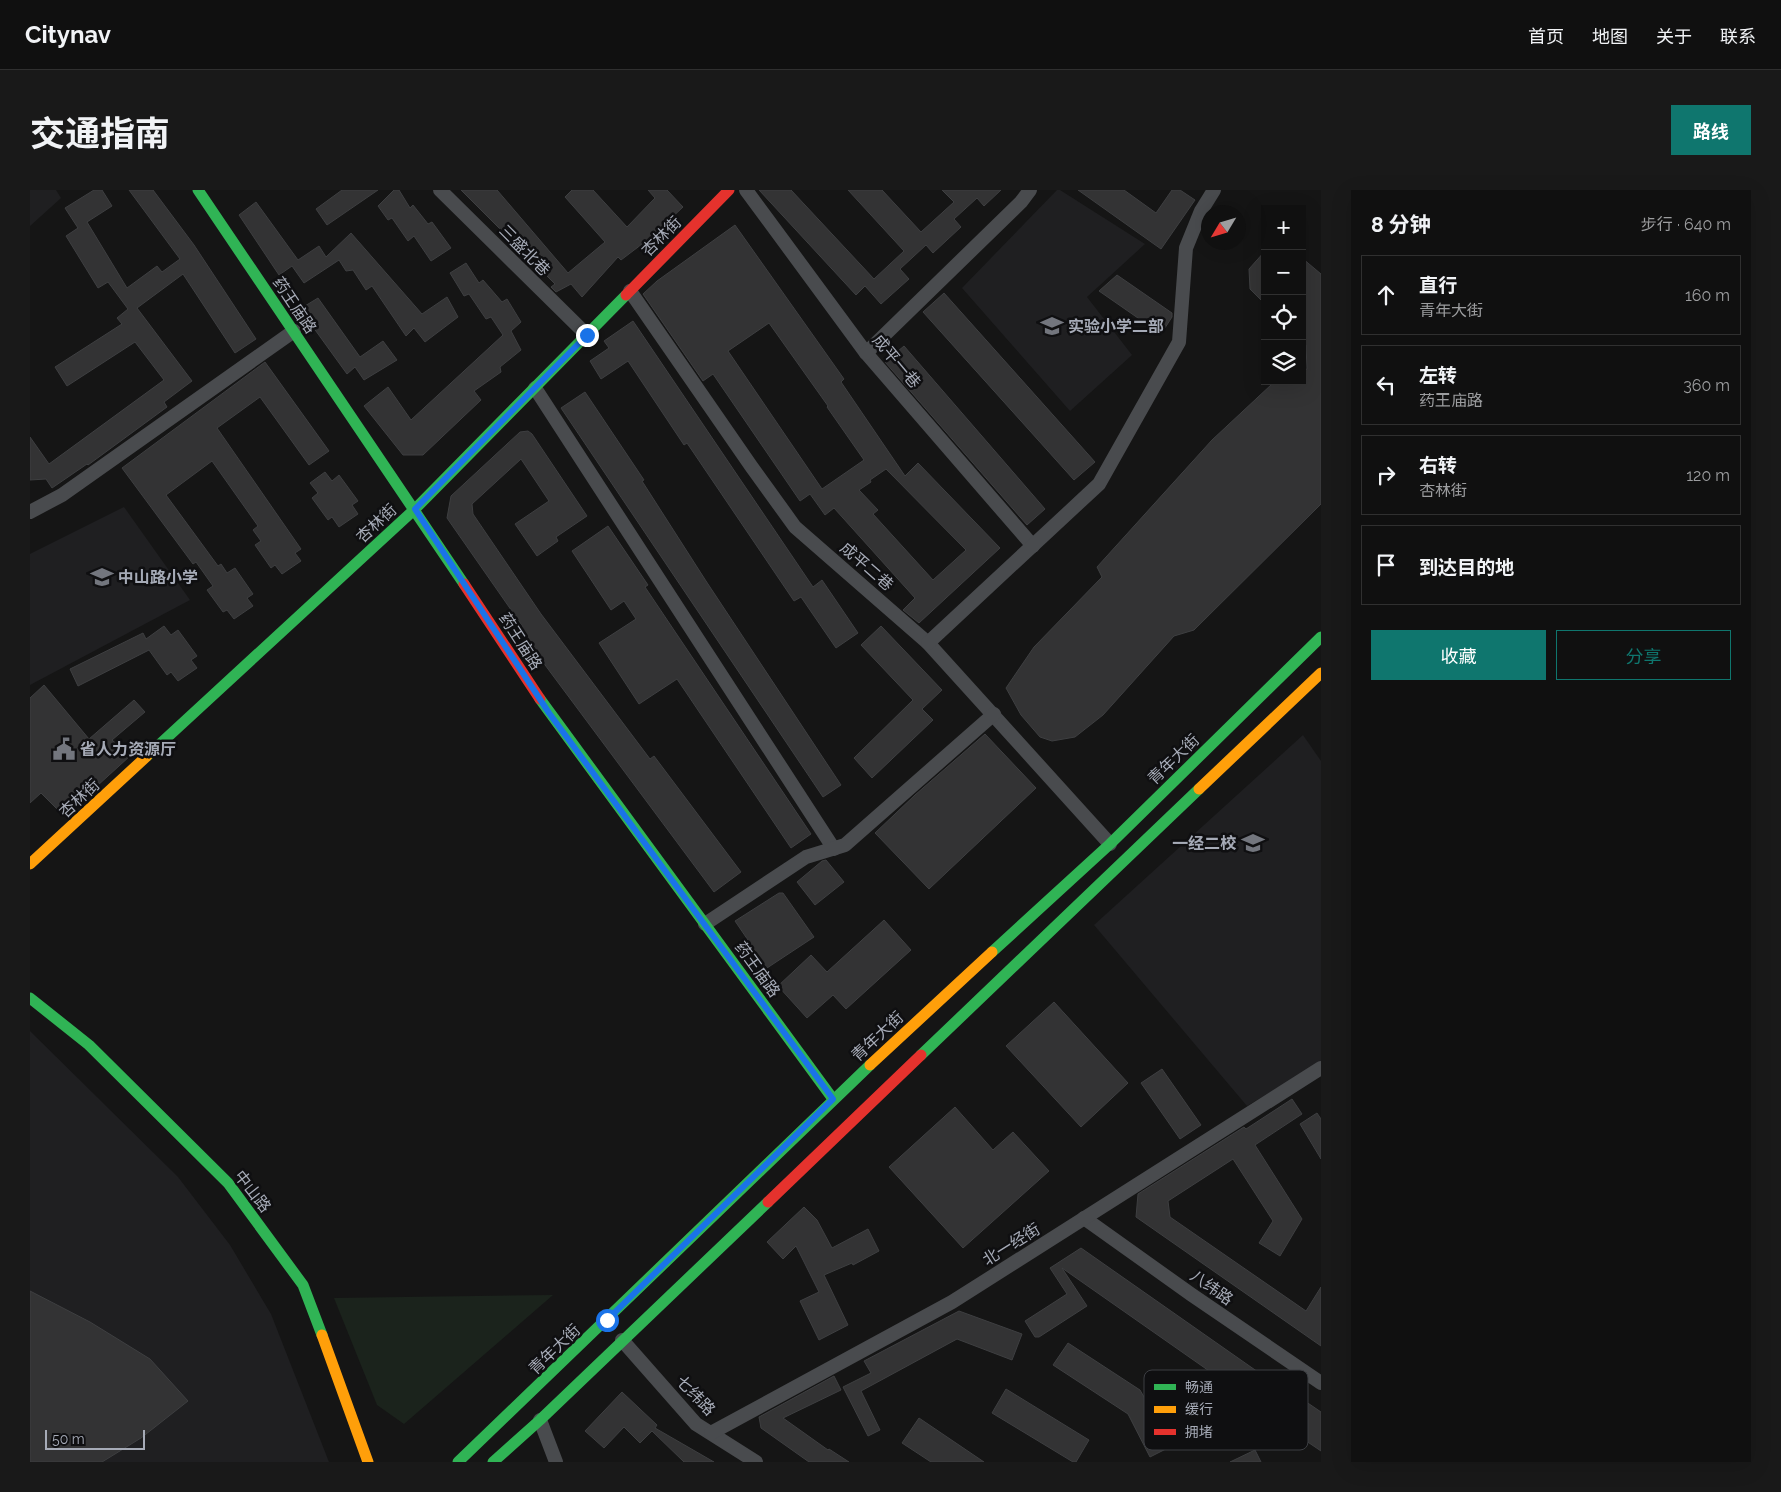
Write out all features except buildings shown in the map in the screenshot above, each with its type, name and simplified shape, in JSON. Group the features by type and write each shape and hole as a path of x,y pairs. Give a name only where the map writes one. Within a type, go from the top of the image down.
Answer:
{"street":[{"name":"药王庙路","path":"198,190 415,509 549,713 833,1099"},
{"name":"三盛北巷","path":"440,190 587,335"},
{"name":"成平一巷","path":"746,190 866,353 1033,546"},
{"path":"866,353 1021,202 1030,190"},
{"path":"928,643 1099,484 1179,342 1186,248 1201,211 1214,190"},
{"name":"杏林街","path":"30,864 415,509 726,191"},
{"name":"成平二巷","path":"630,291 795,527 928,643 1110,844"},
{"path":"30,512 62,495 294,331"},
{"path":"535,388 834,849"},
{"name":"青年大街","path":"458,1462 607,1320 833,1099 1110,844 1321,637"},
{"path":"494,1462 1321,673"},
{"path":"705,924 806,857 845,845 994,714"},
{"name":"中山路","path":"30,998 89,1046 228,1183 298,1278 303,1286 368,1462"},
{"name":"北一经街","path":"711,1433 952,1302 1321,1068"},
{"name":"八纬路","path":"1084,1218 1302,1370"},
{"name":"七纬路","path":"622,1340 696,1424 756,1462"},
{"name":"八纬路","path":"1308,1374 1321,1383"},
{"path":"540,1420 556,1462"}],"shaded area":[{"path":"30,190 56,190 61,198 30,226"},
{"name":"实验小学二部","path":"1057,190 1060,190 1145,244 1087,297 1132,355 1070,411 962,288"},
{"name":"中山路小学","path":"124,507 190,600 30,685 30,554"},
{"name":"一经二校","path":"1303,735 1321,761 1321,1062 1247,1106 1094,925"},
{"path":"30,1031 178,1177 230,1245 271,1314 329,1462 30,1462"},
{"path":"553,1295 404,1424 377,1405 334,1298"}],"traffic: fast":[{"path":"198,190 464,584"},
{"path":"147,756 415,509 626,295"},
{"path":"992,952 1110,844 1321,637"},
{"path":"540,699 833,1099"},
{"path":"921,1055 1199,789"},
{"path":"30,998 89,1045 228,1183 303,1285 322,1335"},
{"path":"458,1462 870,1065"},
{"path":"493,1462 540,1420 768,1202"}],"traffic: slow":[{"path":"1199,789 1321,673"},
{"path":"30,864 147,756"},
{"path":"870,1065 992,952"},
{"path":"322,1335 368,1462"}],"traffic: jam":[{"path":"626,295 729,190"},
{"path":"464,584 540,699"},
{"path":"768,1202 921,1055"}],"place":[{"name":"实验小学二部","path":"1052,326"},
{"name":"中山路小学","path":"102,577"},
{"name":"省人力资源厅","path":"64,749"},
{"name":"一经二校","path":"1253,843"}],"route":[{"path":"587,335 415,509 549,713 833,1099 607,1320"}]}
